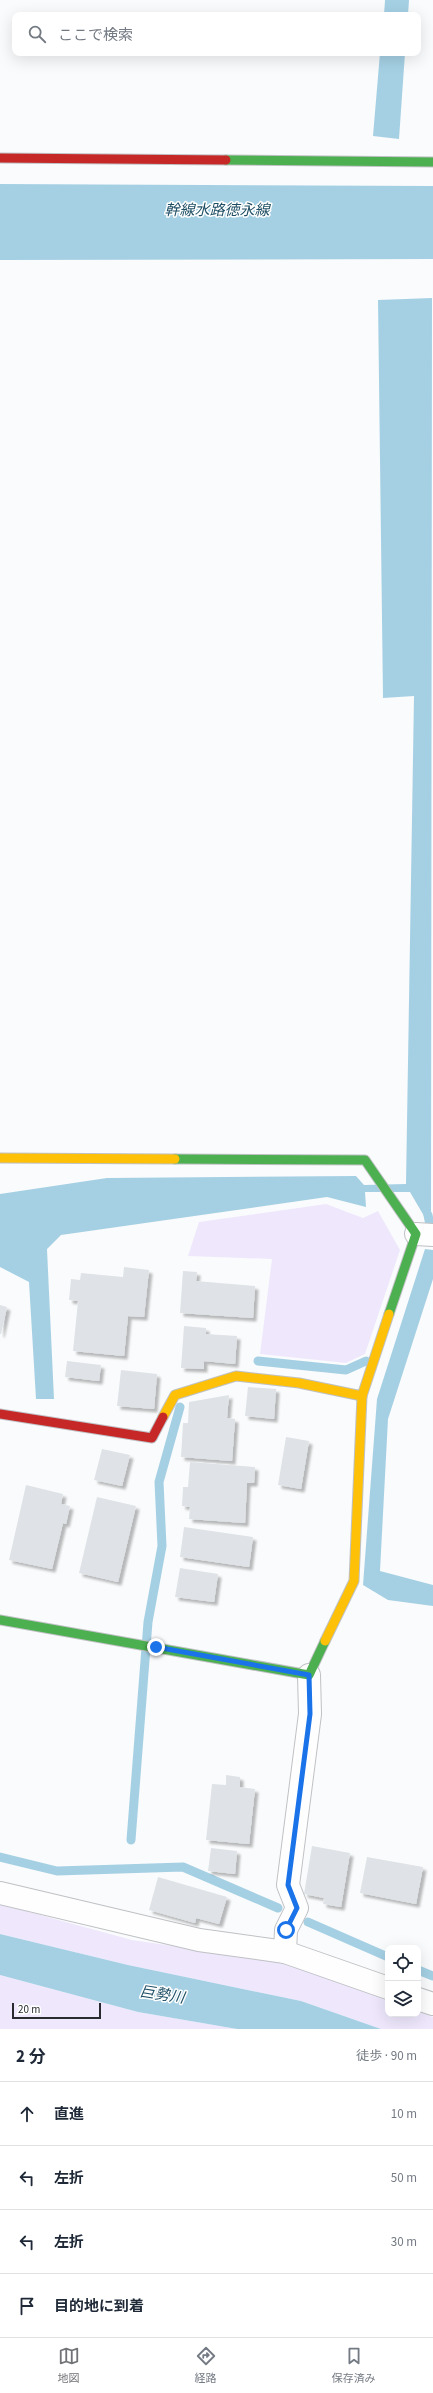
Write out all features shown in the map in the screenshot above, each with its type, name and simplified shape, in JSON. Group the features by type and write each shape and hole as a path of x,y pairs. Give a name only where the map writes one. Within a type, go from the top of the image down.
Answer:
{"street":[{"path":"0,158 433,162"},
{"path":"0,1158 365,1160 392,1200 424,1235 362,1396 354,1581 309,1675 310,1714 288,1885 297,1908 286,1930 285,1952"},
{"path":"0,1414 152,1438 175,1395 236,1376 299,1383 362,1396"},
{"path":"0,1620 309,1675"},
{"path":"0,1893 199,1940 285,1952 385,1987"},
{"path":"421,2000 433,2004"}],"shaded area":[{"path":"326,1204 363,1218 378,1211 400,1250 365,1354 346,1363 260,1354 272,1259 188,1256 199,1222"},
{"path":"0,1904 132,1940 283,1962 385,1999 385,2017 421,2017 421,2012 433,2017 433,2029 381,2029 301,2001 128,1965 0,1934"},
{"path":"0,1975 138,2012 237,2029 0,2029"}],"water":[{"path":"385,0 409,0 408,12 384,12"},
{"path":"380,56 405,56 399,139 373,136"},
{"name":"幹線水路徳永線","path":"0,184 433,186 433,259 0,260"},
{"path":"432,298 431,1215 424,1216 410,1192 365,1192 366,1207 327,1197 61,1235 47,1249 54,1399 36,1399 29,1282 0,1267 0,1194 107,1178 356,1176 364,1185 406,1184 414,696 383,698 378,300"},
{"path":"425,1249 433,1250 433,1279 388,1419 380,1571 433,1585 433,1606 388,1600 363,1585 377,1399"},
{"name":"巨勢川","path":"0,1934 128,1965 301,2001 381,2029 237,2029 138,2012 0,1975"}],"building":[{"path":"124,1267 149,1270 144,1317 128,1316 124,1356 73,1351 78,1301 69,1300 71,1279 80,1280 81,1273 123,1277"},
{"path":"183,1271 197,1272 196,1281 255,1286 253,1318 180,1313"},
{"path":"0,1305 7,1307 1,1334 0,1334"},
{"path":"184,1326 206,1328 206,1334 237,1336 235,1364 204,1361 204,1369 181,1368"},
{"path":"67,1361 101,1365 99,1381 65,1377"},
{"path":"121,1370 157,1374 154,1409 117,1406"},
{"path":"248,1387 276,1389 274,1419 245,1416"},
{"path":"229,1395 227,1418 235,1419 232,1461 181,1457 183,1423 188,1423 189,1402"},
{"path":"286,1437 309,1441 301,1489 278,1485"},
{"path":"102,1449 130,1455 122,1486 94,1480"},
{"path":"190,1462 255,1467 254,1483 247,1483 245,1523 189,1519 190,1507 182,1506 183,1487 188,1487"},
{"path":"26,1485 63,1494 61,1504 70,1506 66,1524 63,1523 52,1569 9,1560"},
{"path":"97,1497 136,1506 118,1582 79,1573"},
{"path":"184,1527 253,1537 249,1567 180,1557"},
{"path":"180,1568 218,1574 214,1602 175,1597"},
{"path":"226,1775 240,1777 240,1787 255,1789 249,1844 206,1840 212,1784 226,1785"},
{"path":"312,1846 350,1853 341,1907 323,1904 324,1898 304,1894"},
{"path":"211,1848 237,1851 235,1874 208,1871"},
{"path":"367,1857 423,1867 416,1904 360,1893"},
{"path":"158,1877 227,1897 219,1924 196,1918 195,1923 149,1910"}],"waterway":[{"path":"428,1215 432,1235"},
{"path":"258,1361 346,1370 366,1361"},
{"path":"131,1840 148,1622 162,1546 159,1482 180,1407"},
{"path":"0,1857 57,1871 183,1867 278,1908"},
{"path":"308,1922 385,1956"},
{"path":"421,1971 433,1976"}],"traffic: fast":[{"path":"226,160 433,162"},
{"path":"175,1159 365,1160 416,1234 389,1314"},
{"path":"0,1620 309,1675 325,1641"}],"traffic: slow":[{"path":"0,1158 175,1159"},
{"path":"163,1417 175,1395 236,1376 299,1383 362,1396 389,1314"},
{"path":"325,1641 354,1581 362,1396"}],"traffic: jam":[{"path":"0,158 226,160"},
{"path":"0,1414 152,1438 163,1417"}],"route":[{"path":"156,1647 309,1675 310,1714 288,1885 297,1908 286,1930"}]}
